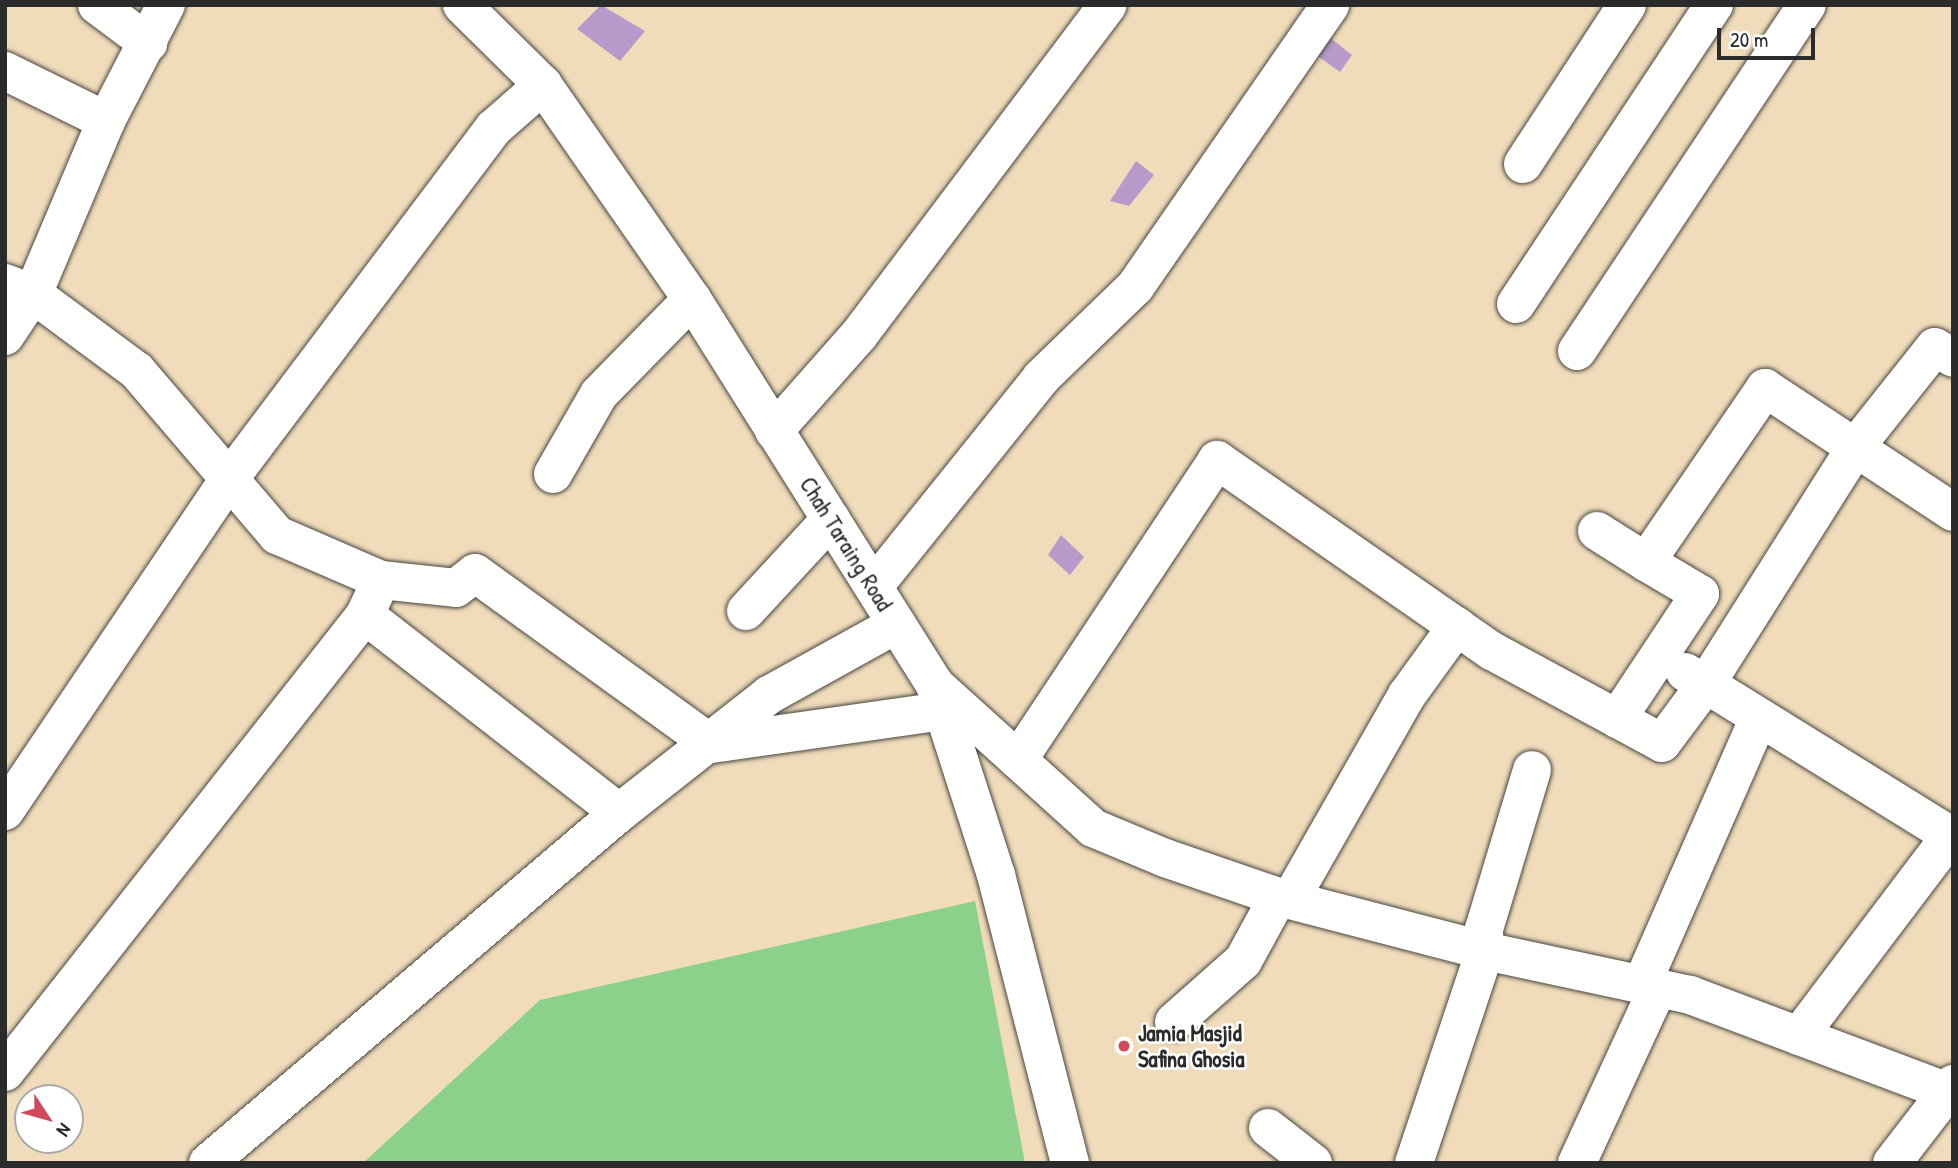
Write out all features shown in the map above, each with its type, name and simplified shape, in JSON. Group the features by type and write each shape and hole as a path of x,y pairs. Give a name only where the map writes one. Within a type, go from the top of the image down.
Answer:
{"street":[{"path":"97,5 148,43"},
{"path":"5,336 19,289 166,5"},
{"name":"Chah Taraing Road","path":"462,5 543,85 692,299 874,586 939,698 996,875 1070,1163"},
{"path":"774,431 859,335 1108,5"},
{"path":"874,586 1041,378 1135,287 1330,5"},
{"path":"1522,164 1627,5"},
{"path":"1516,304 1714,5"},
{"path":"1577,351 1807,5"},
{"path":"5,71 106,121"},
{"path":"5,811 227,482 494,128 543,85"},
{"path":"19,289 137,372 227,482 277,536 381,580 456,588 475,573 711,744 939,698 1018,760 1093,828 1284,899 1485,951 1650,986 1950,1087 1892,1163"},
{"path":"553,474 599,394 692,299"},
{"path":"1018,760 1217,460 1492,651 1662,743 1706,684 1857,445 1935,347 1953,358"},
{"path":"1646,562 1765,388 1857,445 1953,512"},
{"path":"746,611 831,519"},
{"path":"1597,531 1700,594 1617,719"},
{"path":"5,1072 365,615 381,580"},
{"path":"365,615 619,813"},
{"path":"208,1163 619,813 711,744 769,695 897,624"},
{"path":"1174,1022 1243,961 1284,899 1407,695 1457,626"},
{"path":"1658,656 1952,836 1799,1036"},
{"path":"1577,1163 1759,718"},
{"path":"1415,1163 1485,951 1483,929 1532,770"},
{"path":"1268,1128 1313,1163"}],"green space":[{"path":"975,901 1025,1163 363,1163 540,1000"}],"building":[{"path":"601,5 645,31 620,61 577,29"},
{"path":"1323,32 1352,55 1340,72 1312,52"},
{"path":"1136,161 1154,175 1129,206 1110,201"},
{"path":"1061,535 1084,557 1070,575 1048,555"}],"place":[{"name":"Jamia Masjid Safina Ghosia","path":"1124,1046"}]}
